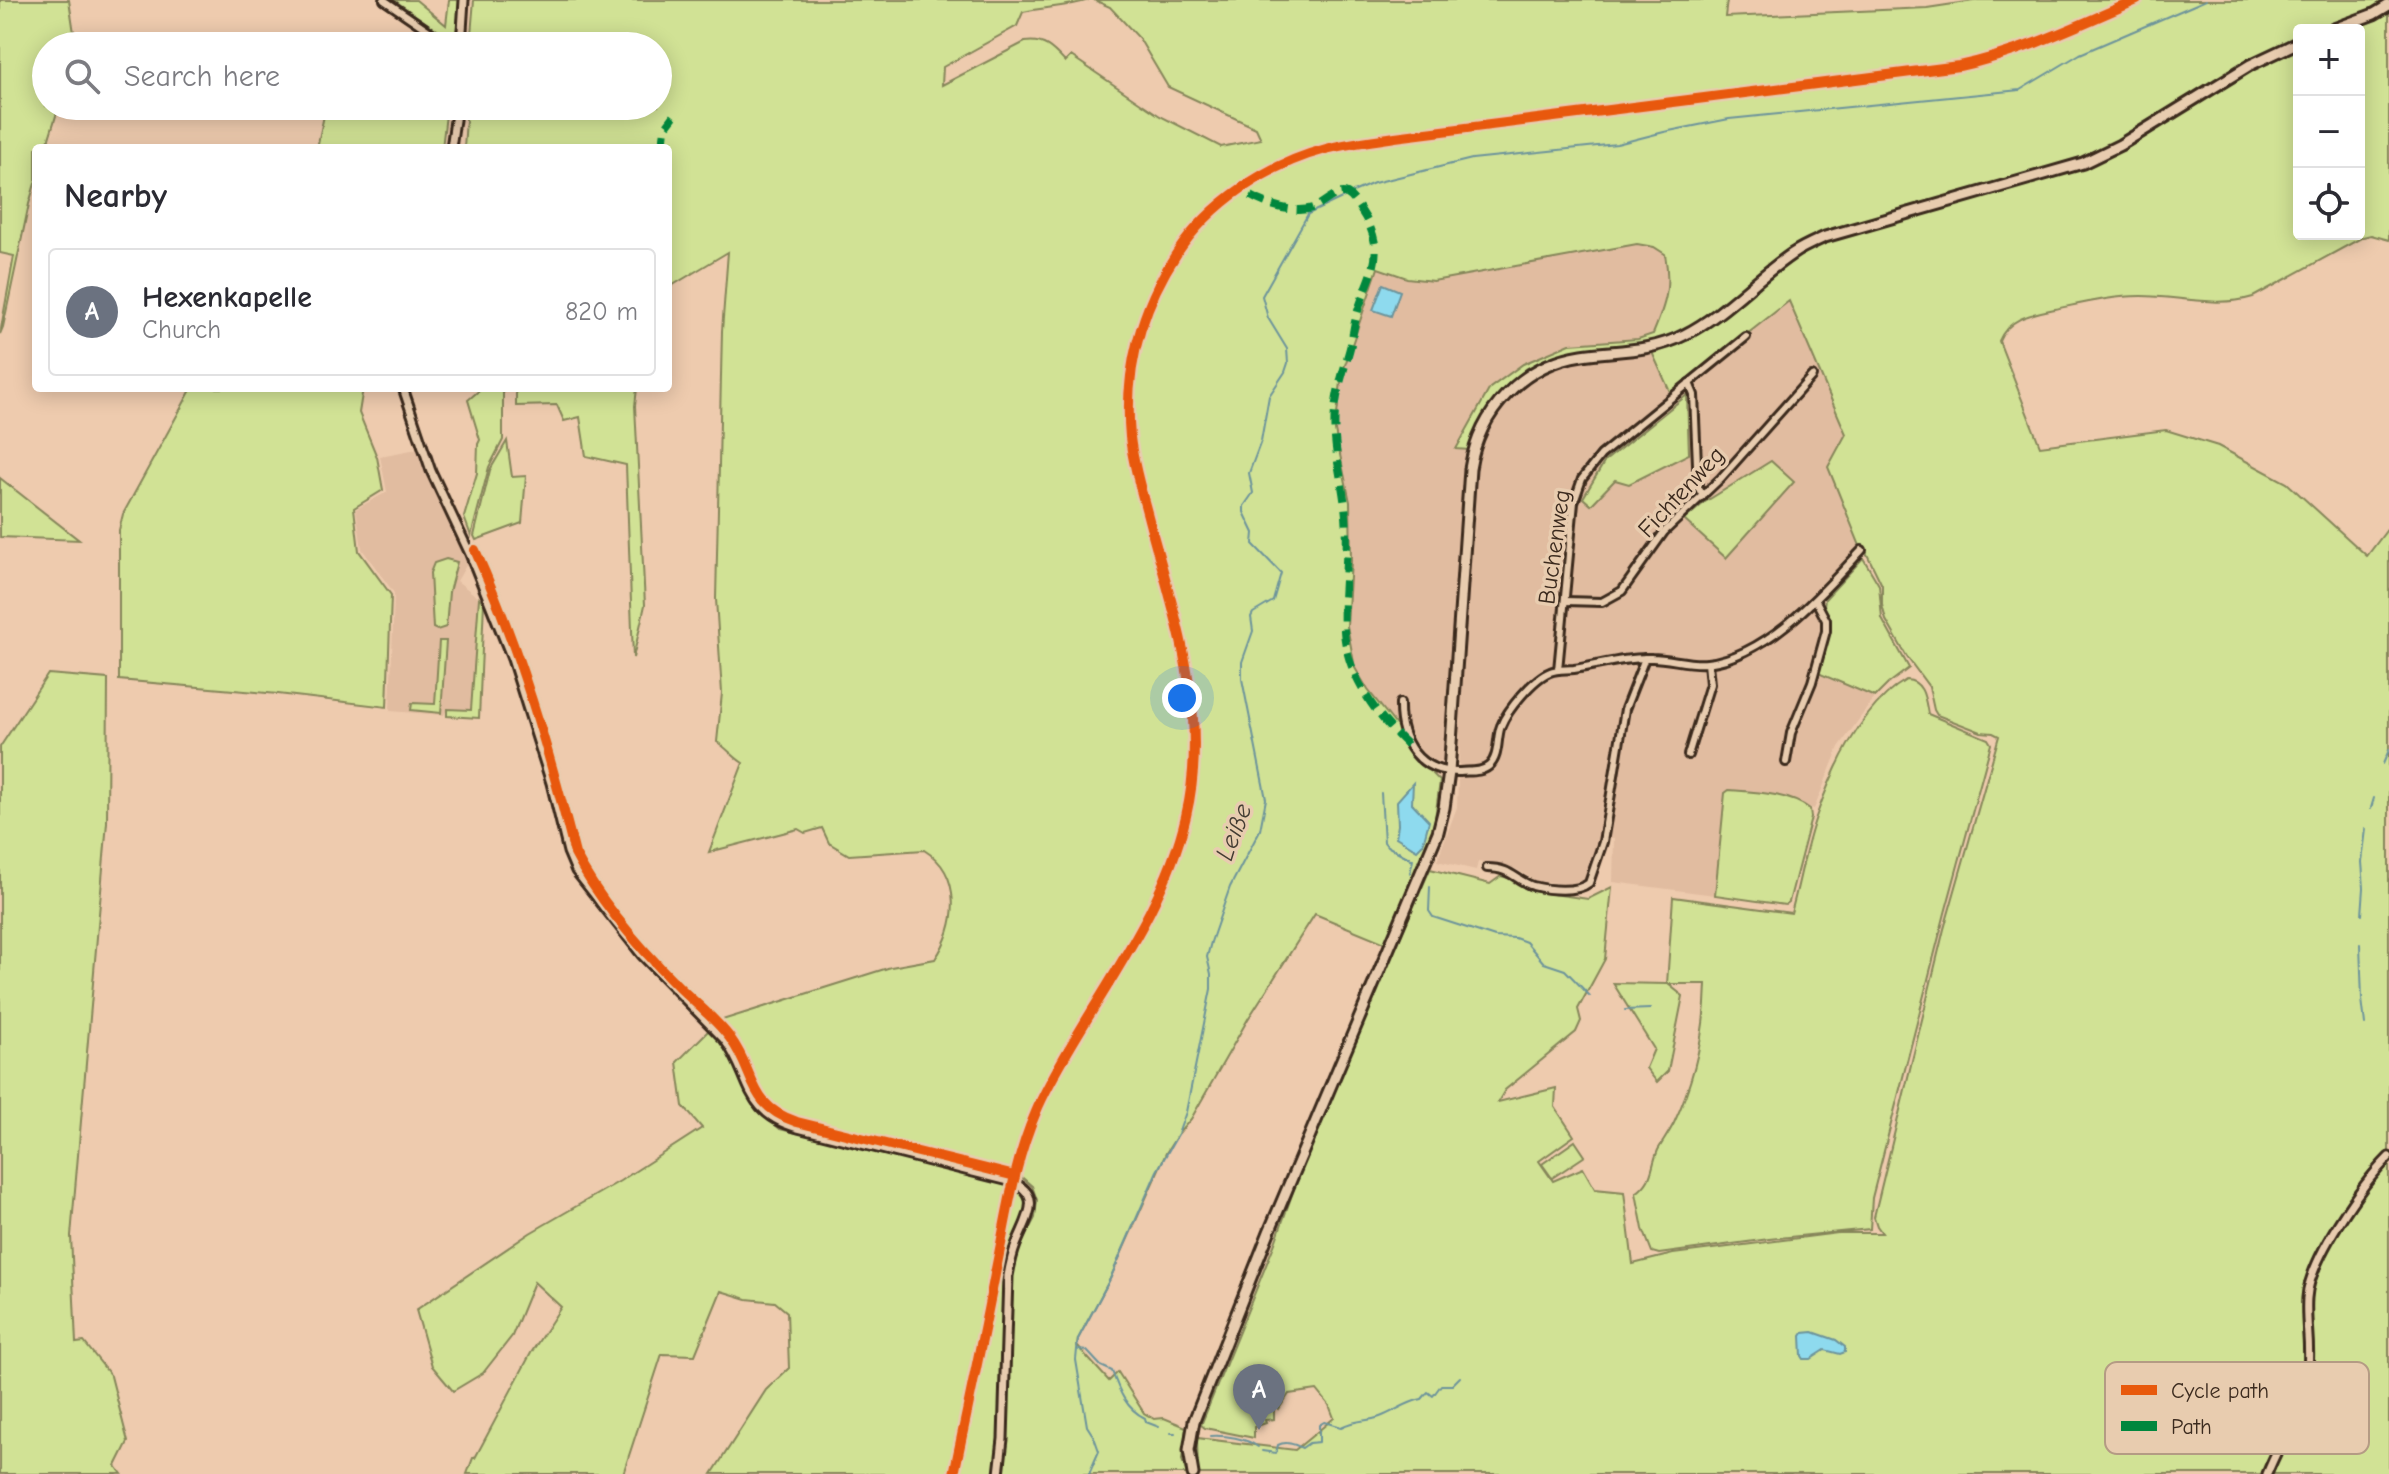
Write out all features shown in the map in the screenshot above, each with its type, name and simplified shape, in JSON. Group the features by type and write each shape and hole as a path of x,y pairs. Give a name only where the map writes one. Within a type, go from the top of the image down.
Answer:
{"main road":[{"path":"2347,24 2389,5"},
{"path":"1193,1474 1189,1450 1194,1421 1296,1166 1443,817 1473,454 1486,422 1512,388 1538,370 1567,358 1643,349 1687,334 1796,251 1825,237 2083,163 2128,141 2250,65 2293,45"}],"street":[{"path":"384,0 431,32"},
{"path":"462,32 464,0"},
{"path":"452,144 455,120"},
{"name":"Buchenweg","path":"1558,670 1573,508 1582,479 1601,455 1746,337"},
{"name":"Fichtenweg","path":"1565,601 1596,603 1618,595 1634,578 1658,539 1703,496 1812,376"},
{"path":"1689,383 1694,395 1698,487 1703,496"},
{"path":"404,392 431,471 470,554 512,659 551,783 572,863 606,910 642,955 719,1032 732,1050 754,1099 765,1112 790,1126 1005,1179 1027,1191 1031,1208 1008,1274 1003,1439 999,1474"},
{"path":"1400,703 1402,725 1412,749 1431,767 1449,772 1478,771 1489,766 1495,757 1500,729 1506,717 1532,684 1548,673 1645,658 1708,663 1746,651 1816,601 1862,550"},
{"path":"1786,762 1791,733 1809,689 1826,631 1825,617 1816,601"},
{"path":"1487,868 1505,870 1532,885 1572,889 1586,886 1595,871 1603,842 1627,703 1645,658"},
{"path":"1688,755 1710,684 1708,663"},
{"path":"2308,1362 2310,1339 2306,1301 2311,1278 2341,1222 2389,1157"},
{"path":"2267,1474 2276,1454"}],"shaded area":[{"path":"1637,244 1654,247 1665,254 1669,279 1663,311 1653,334 1638,339 1570,344 1523,364 1490,388 1457,449 1470,450 1451,713 1446,756 1442,762 1426,760 1368,690 1355,668 1347,626 1351,561 1350,502 1335,431 1342,374 1378,267 1407,278 1433,281"},
{"path":"1789,300 1846,435 1828,467 1860,546 1808,602 1820,618 1822,634 1811,670 1875,697 1839,747 1814,809 1782,797 1729,790 1725,794 1715,895 1613,882 1614,838 1599,837 1585,879 1580,885 1536,881 1516,869 1498,864 1478,862 1476,870 1437,861 1457,807 1469,507 1476,450 1493,414 1517,387 1543,370 1574,360 1651,350 1671,393"},
{"path":"417,449 468,562 457,581 479,598 471,711 447,709 444,715 390,711 394,593 362,549 356,509 387,492 380,456"}],"green space":[{"path":"0,0 69,0 74,32 32,32 32,120 55,120 47,144 32,144 32,194 0,334 14,256 0,253"},
{"path":"394,0 416,0 446,25 449,0 460,0 456,32 439,32"},
{"path":"474,0 1089,0 1023,12 1017,26 943,67 942,85 1025,42 1038,42 1052,49 1065,62 1071,56 1160,116 1221,147 1261,139 1256,128 1168,87 1139,38 1110,7 1094,0 1727,0 1725,17 1927,8 1980,0 2389,0 2389,240 2365,236 2365,24 2293,24 2293,240 2358,240 2253,297 2226,301 2155,296 2098,300 2022,318 2003,333 1999,341 2040,446 2166,430 2218,446 2287,483 2367,556 2389,527 2389,1474 1198,1474 1197,1438 1295,1450 1334,1418 1329,1405 1317,1390 1289,1394 1279,1409 1274,1399 1274,1419 1265,1420 1266,1423 1254,1427 1254,1438 1201,1425 1275,1243 1307,1152 1430,869 1490,884 1501,876 1532,891 1588,899 1612,887 1605,959 1578,1009 1581,1021 1576,1032 1505,1090 1498,1102 1556,1088 1555,1107 1574,1136 1539,1161 1553,1181 1583,1168 1595,1189 1624,1192 1633,1264 1673,1254 1838,1233 1882,1233 1874,1217 1944,929 1999,736 1937,715 1929,687 1886,620 1882,585 1860,546 1828,467 1846,434 1789,301 1671,394 1651,350 1570,352 1527,368 1502,390 1479,424 1470,450 1456,449 1490,388 1523,364 1570,344 1638,339 1653,334 1666,295 1665,254 1654,247 1637,244 1433,281 1407,278 1378,268 1342,374 1335,431 1350,502 1351,561 1347,626 1355,668 1368,690 1418,753 1415,756 1440,781 1433,834 1385,943 1315,914 1248,1019 1191,1119 1166,1153 1110,1279 1078,1339 1077,1346 1109,1381 1118,1372 1144,1413 1154,1419 1164,1418 1186,1427 1182,1460 1187,1474 712,1474 766,1390 789,1368 787,1312 775,1302 747,1299 721,1291 695,1355 662,1354 623,1474 467,1474 531,1353 561,1307 534,1282 512,1336 483,1373 453,1391 432,1366 416,1310 530,1233 620,1181 702,1128 683,1106 677,1062 712,1027 731,1051 752,1105 780,1129 1010,1182 1021,1190 1027,1208 1006,1258 1004,1284 1035,1218 1037,1200 1032,1186 1018,1174 782,1117 763,1102 733,1042 716,1022 891,967 935,959 948,931 953,901 945,873 937,860 924,850 849,855 829,843 822,828 805,833 798,829 709,852 743,763 717,742 722,693 716,599 722,331 728,252 672,286 672,144 464,144 466,120 672,120 672,32 471,32"},
{"path":"323,120 445,120 442,144 318,144"},
{"path":"190,392 362,392 359,413 377,457 383,490 354,508 359,551 391,595 387,707 119,680 119,530 123,514"},
{"path":"477,392 503,392 503,440 489,467 471,536 464,517 477,473 480,440 468,400"},
{"path":"516,392 637,392 645,605 633,658 626,465 586,456 580,417 564,421 557,405 516,406"},
{"path":"1687,395 1689,454 1629,484 1615,480 1591,505 1583,498 1605,461"},
{"path":"507,441 512,477 526,476 522,523 476,540 474,536 490,470"},
{"path":"1771,461 1794,482 1726,558 1684,520 1705,502"},
{"path":"0,478 79,540 0,537"},
{"path":"1863,558 1879,585 1882,619 1909,668 1875,697 1818,673 1830,626 1825,599"},
{"path":"446,559 457,562 449,592 446,627 437,630 433,628 430,573 434,563"},
{"path":"479,598 484,602 479,718 447,716 447,709 471,710"},
{"path":"439,641 446,641 441,713 411,710 412,703 435,704"},
{"path":"48,674 108,679 107,822 71,1236 76,1343 84,1342 111,1376 128,1442 116,1466 122,1474 0,1474 0,747"},
{"path":"1906,680 1920,687 1928,714 1988,739 1991,744 1872,1198 1870,1229 1659,1254 1652,1252 1643,1229 1636,1193 1649,1179 1658,1150 1674,1123 1688,1089 1701,1038 1706,984 1668,984 1683,996 1668,1071 1657,1082 1646,1068 1654,1049 1613,983 1667,984 1673,897 1791,913 1812,829 1840,759 1875,706"},
{"path":"1729,790 1782,796 1810,809 1811,818 1789,902 1785,905 1715,895 1725,793"},
{"path":"1575,1141 1585,1156 1552,1178 1542,1164"}],"water":[{"path":"1383,284 1400,291 1391,316 1373,310"},
{"path":"1413,783 1412,803 1429,821 1423,844 1417,850 1396,837 1397,801"},
{"path":"1813,1332 1836,1340 1845,1347 1845,1352 1840,1354 1825,1350 1811,1359 1804,1359 1801,1336"}],"waterway":[{"name":"Leiße","path":"1353,192 1374,183 1472,159 1617,144 1729,119 2020,90 2080,54 2206,0"},
{"name":"Leiße","path":"1089,1474 1099,1451 1087,1426 1076,1360 1078,1339 1110,1279 1186,1112 1211,989 1207,957 1230,887 1260,830 1266,799 1242,679 1242,662 1253,631 1251,617 1273,601 1281,573 1253,544 1254,533 1244,506 1253,493 1249,473 1261,441 1269,396 1288,363 1287,349 1268,318 1262,296 1308,214 1344,197"},
{"path":"2383,764 2389,750"},
{"path":"1381,793 1384,842 1413,860 1410,873"},
{"path":"2371,808 2374,798"},
{"path":"2362,915 2362,862 2366,829"},
{"path":"1430,887 1429,911 1433,917 1495,937 1526,942 1544,963 1565,970 1590,996"},
{"path":"2360,944 2365,1024"},
{"path":"1625,1010 1650,1009"},
{"path":"1079,1350 1087,1351 1101,1366 1112,1371 1128,1404 1146,1422 1159,1427"},
{"path":"1262,1451 1276,1453 1278,1445 1284,1443 1302,1448 1319,1442 1319,1425 1324,1422 1341,1427 1380,1417 1422,1399 1428,1392 1433,1396 1441,1385 1452,1385 1460,1377"},
{"path":"1210,1436 1235,1438 1258,1447"}],"marked path":[{"path":"663,144 665,128 671,120"},
{"path":"1251,196 1273,206 1299,210 1315,207 1338,194 1347,194 1357,204 1372,231 1374,266 1356,318 1335,417 1347,531 1344,631 1346,648 1358,681 1388,725 1412,749"}],"cycle path":[{"path":"954,1474 1012,1189 1028,1131 1053,1077 1153,905 1186,816 1194,741 1192,704 1178,630 1135,468 1129,412 1133,364 1145,318 1164,274 1190,235 1223,202 1262,175 1326,149 1395,137 1959,66 2027,46 2137,0"},
{"path":"475,550 506,624 532,700 575,854 608,907 635,940 730,1038 754,1087 769,1107 797,1122 1015,1176"}],"place":[{"name":"Hexenkapelle","path":"1259,1430"}]}
